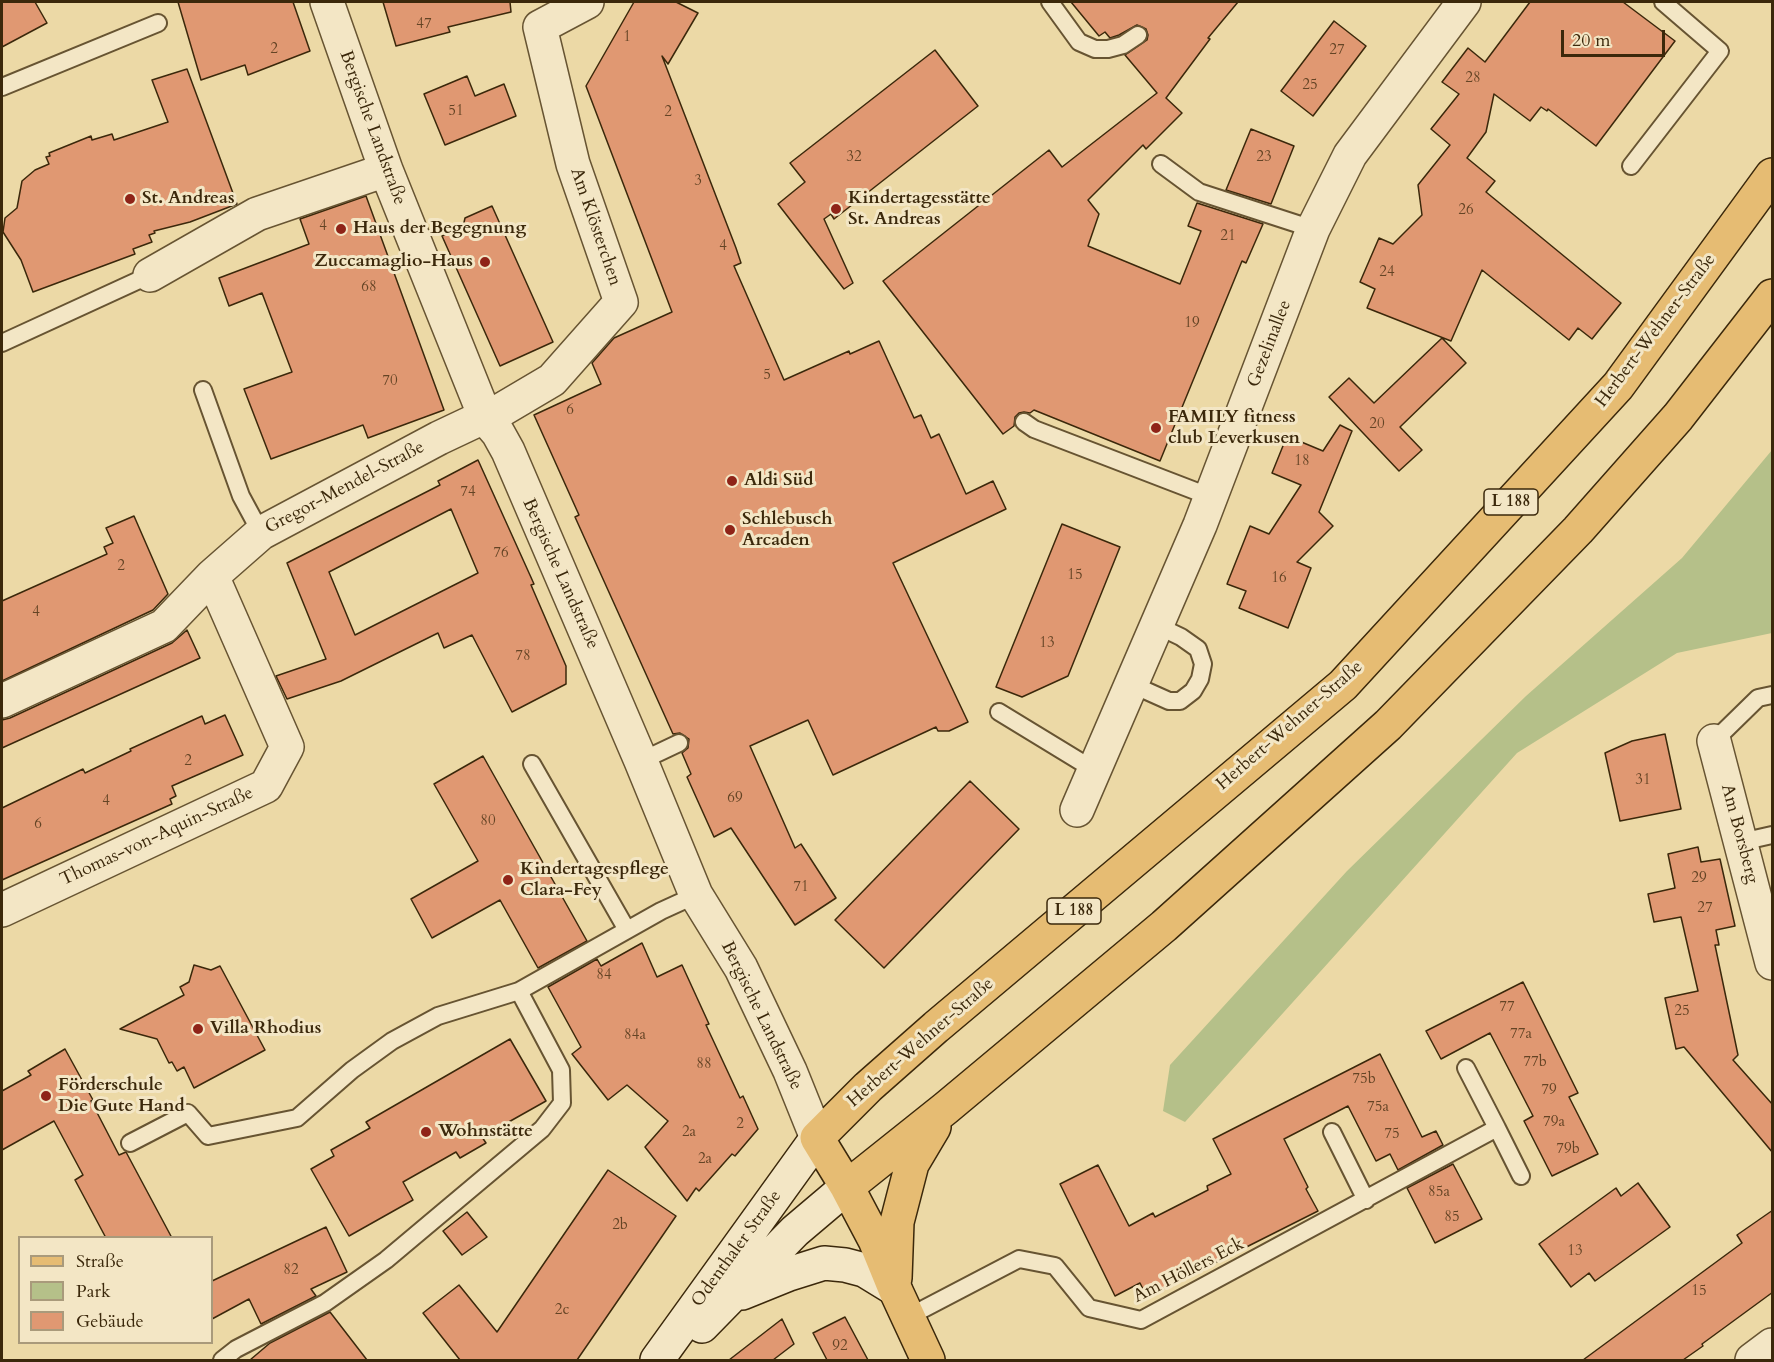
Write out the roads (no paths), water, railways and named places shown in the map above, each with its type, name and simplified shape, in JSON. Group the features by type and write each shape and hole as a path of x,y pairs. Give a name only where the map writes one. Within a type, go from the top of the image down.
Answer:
{"main road":[{"name":"Herbert-Wehner-Straße","path":"817,1138 867,1087 1343,685 1618,386 1773,175"},
{"path":"847,1186 946,1108 1164,926 1388,726 1578,530 1678,417 1773,296"},
{"path":"901,1303 897,1222 912,1164 946,1108"},
{"path":"817,1138 847,1186 875,1240 928,1360"}],"street":[{"name":"Bergische Landstraße","path":"327,2 386,170 486,419 498,433 508,451 696,894 741,968 790,1071 817,1138"},
{"name":"Am Klösterchen","path":"486,419 552,380 621,302 573,164 540,27 587,2"},
{"name":"Gezelinallee","path":"1077,810 1158,626 1211,497 1313,229 1350,155 1464,2"},
{"path":"150,275 257,214 386,170"},
{"name":"Gregor-Mendel-Straße","path":"2,700 164,627 212,576 261,533 439,438 475,420 486,419"},
{"name":"Thomas-von-Aquin-Straße","path":"2,910 266,786 287,747 212,576"},
{"name":"Am Borsberg","path":"1714,741 1773,963"},
{"name":"Odenthaler Straße","path":"657,1360 817,1138"},
{"name":"Odenthaler Straße","path":"666,1360 795,1231 847,1186"},
{"path":"729,1299 789,1274 824,1263 864,1270 901,1303"},
{"path":"1752,1360 1773,1345"}],"lane":[{"path":"1050,2 1079,42 1095,49 1108,49 1123,45 1138,35"},
{"path":"1631,166 1720,51 1663,2"},
{"path":"2,87 158,23"},
{"path":"1161,164 1199,192 1313,229"},
{"path":"2,343 150,275"},
{"path":"203,390 242,496 261,533"},
{"path":"1024,422 1034,429 1211,497"},
{"path":"1131,684 1169,701 1180,701 1193,691 1200,679 1203,664 1198,649 1181,637 1158,626"},
{"path":"1714,741 1758,698 1773,695"},
{"path":"999,712 1081,762 1094,767"},
{"path":"641,761 679,743"},
{"path":"532,764 627,930"},
{"path":"1741,842 1773,835"},
{"path":"130,1143 188,1113 208,1136 297,1118 352,1070 392,1041 438,1016 519,991 661,911 696,894"},
{"path":"222,1360 236,1349 325,1303 386,1260 542,1129 562,1102 561,1070 519,991"},
{"path":"1466,1068 1521,1176"},
{"name":"Am Höllers Eck","path":"901,1303 1019,1259 1055,1266 1089,1308 1141,1320 1497,1128"},
{"path":"1332,1132 1366,1200"}],"place":[{"name":"St. Andreas","path":"130,199"},
{"name":"Kindertagesstätte St. Andreas","path":"836,209"},
{"name":"Haus der Begegnung","path":"341,229"},
{"name":"Zuccamaglio-Haus","path":"485,262"},
{"name":"FAMILY fitness club Leverkusen","path":"1156,428"},
{"name":"Aldi Süd","path":"732,481"},
{"name":"Schlebusch Arcaden","path":"730,530"},
{"name":"Kindertagespflege Clara-Fey","path":"508,880"},
{"name":"Villa Rhodius","path":"198,1029"},
{"name":"Förderschule Die Gute Hand","path":"46,1096"},
{"name":"Wohnstätte","path":"426,1132"}]}
